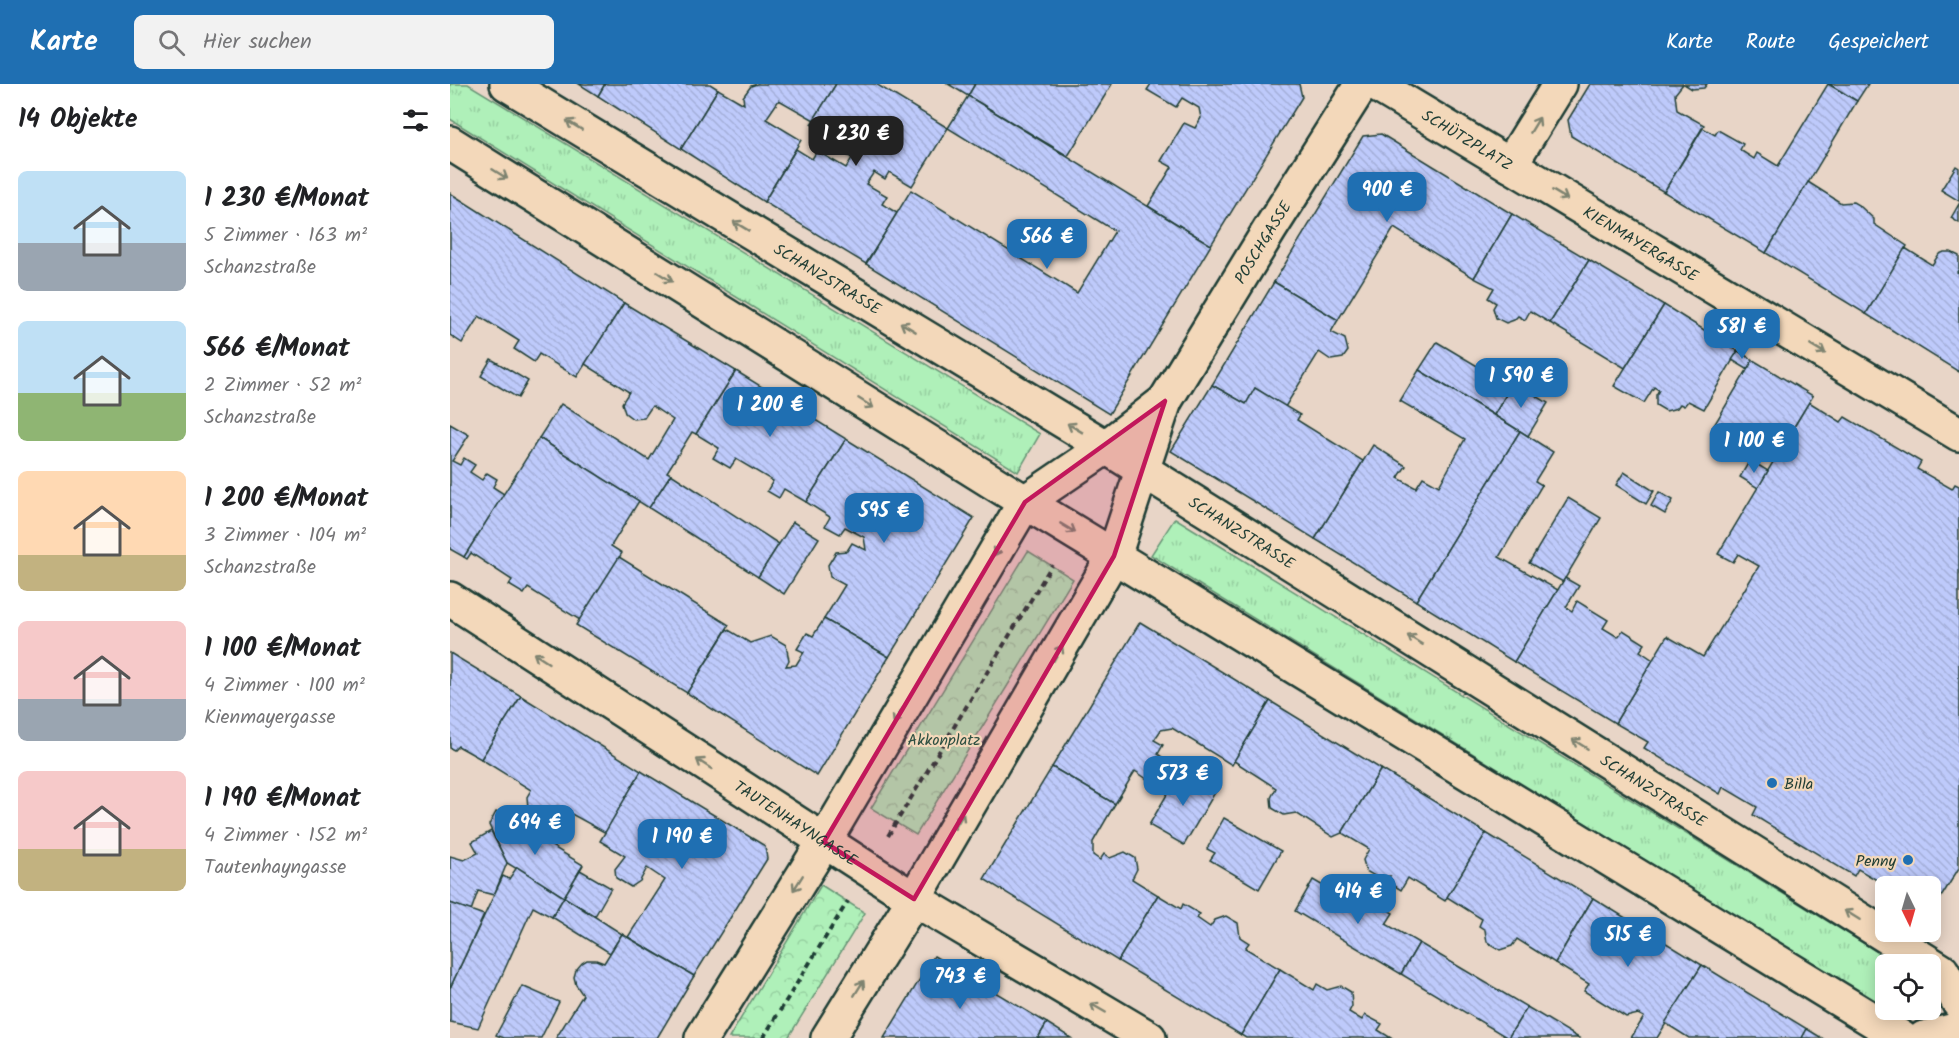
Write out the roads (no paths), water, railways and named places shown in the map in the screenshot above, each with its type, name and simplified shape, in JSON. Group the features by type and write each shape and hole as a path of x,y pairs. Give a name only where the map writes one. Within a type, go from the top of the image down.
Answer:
{"street":[{"name":"SCHANZSTRASSE","path":"507,84 1106,447 1942,971 1959,1003"},
{"name":"POSCHGASSE","path":"1165,401 1362,84"},
{"name":"SCHÜTZPLATZ","path":"1375,84 1510,165 1560,84"},
{"path":"450,143 1025,502 1902,1038"},
{"name":"KIENMAYERGASSE","path":"1510,165 1959,434"},
{"path":"702,1038 824,842 1025,502 1106,447 1165,401"},
{"path":"828,1038 914,899 1114,556 1165,401"},
{"name":"TAUTENHAYNGASSE","path":"450,599 914,899 1149,1038"},
{"path":"1924,1038 1959,1029"}],"place":[{"name":"Billa","path":"1772,783"},
{"name":"Penny","path":"1908,860"}],"park label":[{"name":"Akkonplatz","path":"944,739"}]}
